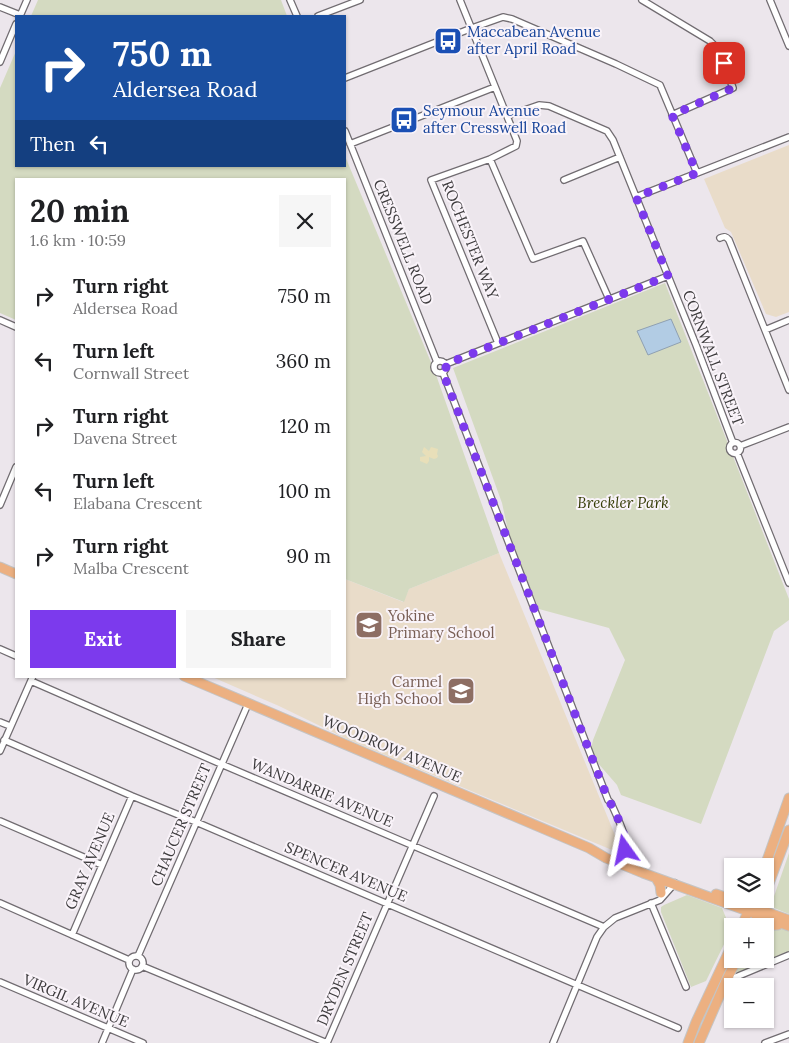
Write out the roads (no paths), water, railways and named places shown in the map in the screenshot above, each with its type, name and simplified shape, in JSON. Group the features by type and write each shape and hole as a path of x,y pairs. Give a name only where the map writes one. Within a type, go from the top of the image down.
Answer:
{"main road":[{"path":"0,567 15,574"},
{"name":"WOODROW AVENUE","path":"189,678 589,848 724,903"},
{"path":"768,858 789,798"},
{"path":"774,870 789,830"},
{"path":"620,861 629,855 629,844 626,840"},
{"name":"WOODROW AVENUE","path":"620,861 656,878 724,895"},
{"path":"656,878 660,885 661,893"},
{"path":"737,908 738,918"},
{"name":"WOODROW AVENUE","path":"753,908 788,924"},
{"path":"774,925 788,924"},
{"path":"688,1043 724,963"},
{"path":"699,1043 732,968"}],"street":[{"path":"20,15 27,0"},
{"path":"290,0 297,15"},
{"path":"321,15 360,0"},
{"path":"460,0 507,116"},
{"path":"642,0 710,41 719,50 733,88 672,115"},
{"path":"770,0 789,46"},
{"path":"0,7 18,15"},
{"path":"346,78 472,28 503,17 512,18 660,85 697,173"},
{"path":"0,62 15,26"},
{"path":"350,144 495,87"},
{"name":"CORNWALL STREET","path":"507,116 540,104 549,106 607,131 620,157 733,443"},
{"name":"ROCHESTER WAY","path":"498,343 431,180 490,159 516,146 517,141 507,116"},
{"name":"CRESSWELL ROAD","path":"346,134 437,362 434,365 435,370 438,373 443,373 608,800 626,840"},
{"path":"636,197 789,137"},
{"path":"564,180 620,157"},
{"path":"490,159 533,259 583,241 609,299"},
{"path":"720,238 727,237 789,390"},
{"path":"446,364 668,276"},
{"path":"0,320 15,327"},
{"path":"765,330 789,320"},
{"path":"437,362 442,361 446,364"},
{"path":"443,373 446,370 446,364"},
{"path":"740,446 789,427"},
{"path":"738,453 732,453 730,445 738,443 740,446"},
{"path":"740,446 738,453 789,583"},
{"path":"0,504 15,469"},
{"path":"0,649 15,656"},
{"path":"0,751 32,679"},
{"name":"WANDARRIE AVENUE","path":"32,679 221,764 604,927"},
{"name":"CHAUCER STREET","path":"138,956 248,704"},
{"path":"0,722 10,726"},
{"name":"SPENCER AVENUE","path":"4,740 678,1028"},
{"name":"GRAY AVENUE","path":"72,935 132,796"},
{"name":"DRYDEN STREET","path":"327,1043 434,796"},
{"name":"CRESSWELL ROAD","path":"608,800 608,805 622,839 623,845 620,861"},
{"path":"0,821 102,865"},
{"path":"652,903 672,881"},
{"path":"553,1043 597,937 604,927 615,918 660,900 672,881"},
{"path":"0,903 130,960"},
{"path":"652,903 686,987"},
{"path":"736,977 789,955"},
{"path":"130,960 132,957 138,956 143,962 142,966"},
{"path":"130,960 129,964 133,969"},
{"path":"142,966 327,1043"},
{"path":"133,969 136,970 142,966"},
{"path":"102,1043 133,969"},
{"name":"VIRGIL AVENUE","path":"0,982 143,1043"},
{"path":"765,1043 789,1034"}],"water":[{"path":"671,319 681,342 648,355 637,331"}],"place":[{"name":"Maccabean Avenue after April Road","path":"448,41"},
{"name":"Seymour Avenue after Cresswell Road","path":"404,120"},
{"name":"Yokine Primary School","path":"369,625"},
{"name":"Carmel High School","path":"461,691"}],"park label":[{"name":"Breckler Park","path":"623,503"}]}
